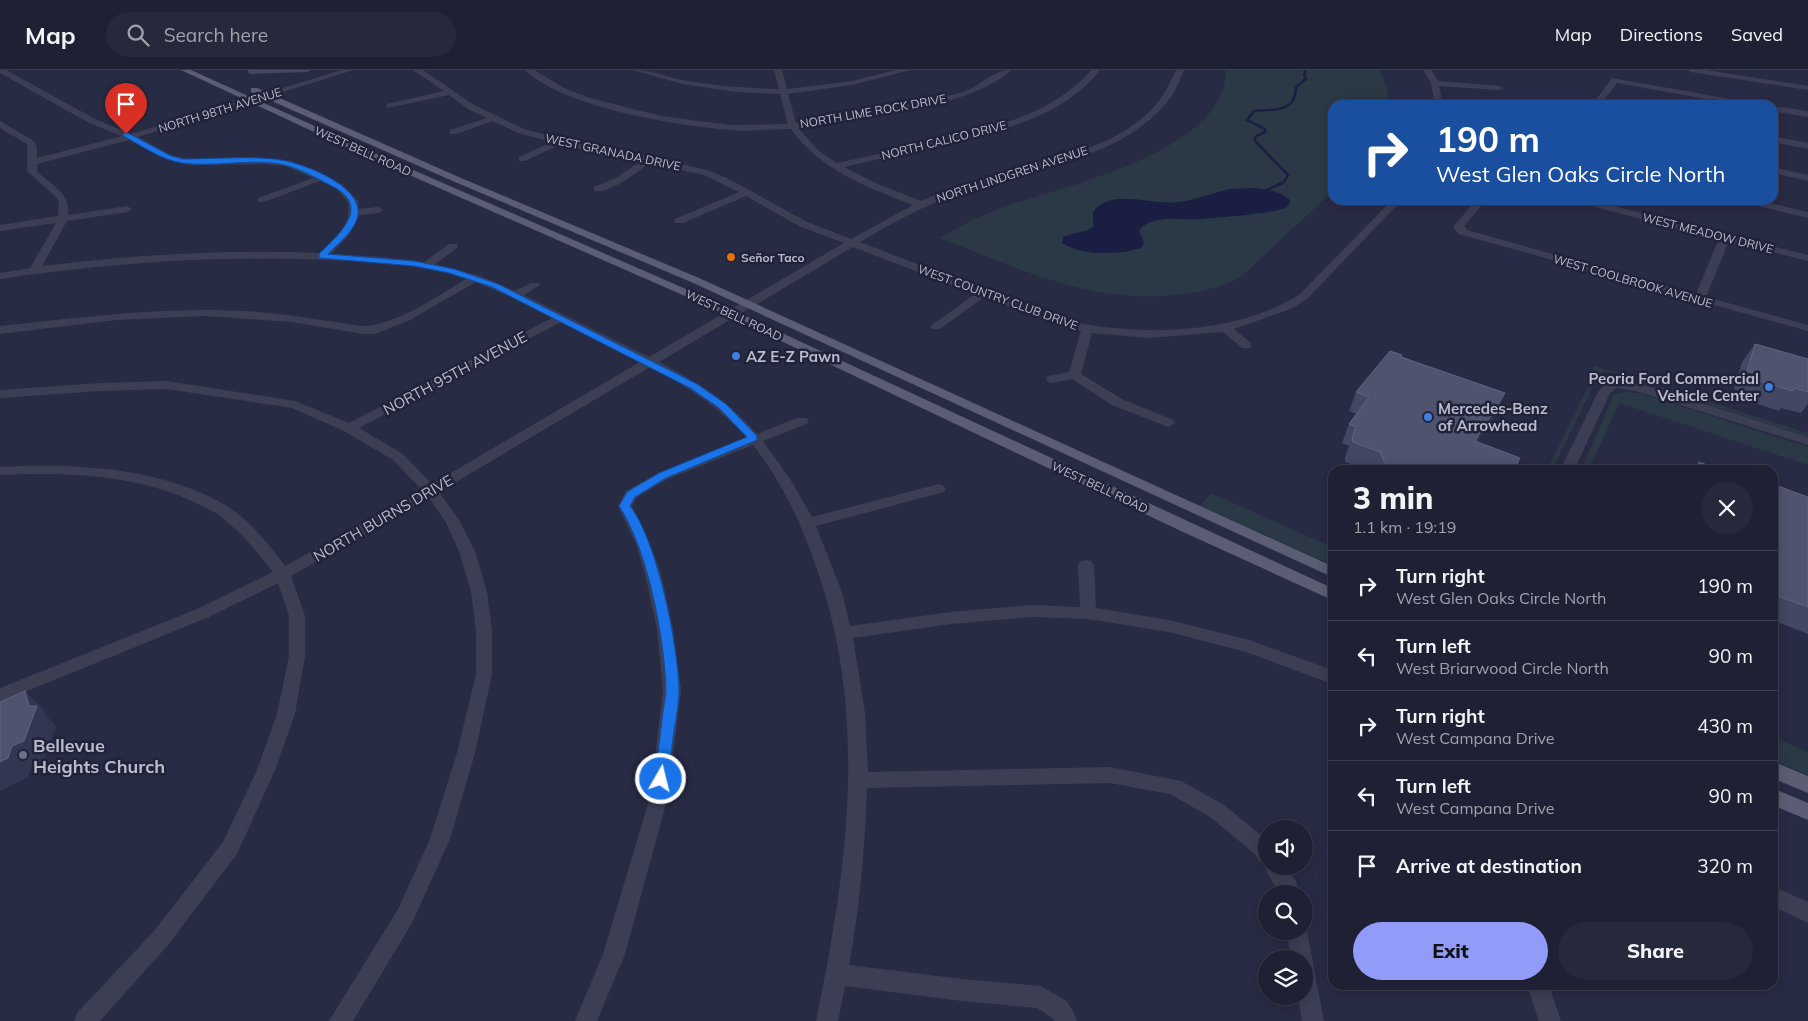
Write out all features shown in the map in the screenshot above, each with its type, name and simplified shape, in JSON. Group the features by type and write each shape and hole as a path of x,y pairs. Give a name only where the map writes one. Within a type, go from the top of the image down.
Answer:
{"main road":[{"name":"WEST BELL ROAD","path":"185,70 732,313 1188,528 1328,591"},
{"name":"WEST BELL ROAD","path":"247,87 747,304 1328,570"},
{"path":"1778,772 1808,785"},
{"path":"1778,799 1808,812"}],"street":[{"path":"0,70 94,122 131,137 167,156 182,161 288,163 321,178 348,194 353,201 355,213 345,234 322,256"},
{"name":"NORTH 98TH AVENUE","path":"32,162 131,137 350,70"},
{"name":"WEST GRANADA DRIVE","path":"417,70 470,107 521,130 558,142 707,173 746,192 803,224 851,243"},
{"name":"NORTH LIME ROCK DRIVE","path":"529,70 563,91 587,100 661,119 731,128 793,126 878,113 939,101 982,86 1007,70"},
{"path":"637,70 682,82 736,90 784,92 852,83 906,70"},
{"path":"778,70 793,126 812,149 836,166 872,186 922,204"},
{"path":"885,70 894,74"},
{"name":"NORTH CALICO DRIVE","path":"836,166 978,134 1024,120 1071,95 1086,83 1096,70"},
{"name":"NORTH LINDGREN AVENUE","path":"747,304 922,204 981,182 1056,162 1105,143 1140,123 1153,113 1169,96 1180,70"},
{"path":"1427,70 1435,83 1438,100"},
{"path":"1691,70 1808,88"},
{"path":"682,82 693,76"},
{"path":"1600,100 1615,80 1725,100"},
{"path":"1435,83 1499,88"},
{"path":"390,106 451,92"},
{"path":"1778,109 1808,114"},
{"path":"453,132 494,118"},
{"path":"0,124 31,144 33,148 31,168 34,173 63,199 66,210 64,218 34,270"},
{"path":"1778,140 1808,146"},
{"path":"522,159 558,142"},
{"path":"251,161 259,152"},
{"path":"597,189 619,180 648,160"},
{"path":"707,173 716,168"},
{"path":"1778,171 1808,178"},
{"path":"261,200 321,178"},
{"path":"678,221 746,192"},
{"name":"WEST COUNTRY CLUB DRIVE","path":"851,243 1053,320 1087,329 1149,334 1226,328 1289,306 1304,296 1392,205"},
{"name":"WEST COOLBROOK AVENUE","path":"1477,205 1459,226 1460,230 1808,328"},
{"name":"WEST MEADOW DRIVE","path":"1598,205 1808,258"},
{"path":"1766,205 1808,215"},
{"path":"0,228 127,209"},
{"path":"355,213 378,210"},
{"path":"1700,299 1725,237"},
{"path":"426,266 453,246"},
{"path":"0,276 105,262 180,256 258,254 385,260 426,266 476,278 515,295 710,397 738,421 754,438 785,480 808,523 829,574 845,633 855,703 858,780 854,868 847,919 827,1021"},
{"path":"0,330 116,317 205,313 292,319 374,330 406,318 476,278"},
{"path":"515,295 535,285"},
{"path":"936,327 983,294"},
{"name":"NORTH BURNS DRIVE","path":"0,695 203,613 283,574 431,490 747,304"},
{"name":"NORTH 95TH AVENUE","path":"350,428 560,318"},
{"path":"1226,328 1246,345"},
{"path":"1074,376 1087,329"},
{"path":"1052,379 1074,376 1117,402 1168,424"},
{"path":"1569,465 1604,392 1610,386 1616,384 1640,388 1808,442"},
{"path":"0,394 101,387 167,385 295,405 350,428 398,457 431,490 452,520 467,551 479,592 484,631 484,674 466,753 440,838 405,916 340,1021"},
{"path":"586,1021 614,954 659,797 672,690 665,629 653,574 643,544 625,506 631,494 663,476 754,438 802,421"},
{"path":"0,471 42,469 97,473 146,480 189,494 225,512 254,537 283,574 297,616 297,656 286,714 266,770 230,848 161,938 85,1021"},
{"path":"808,523 939,489"},
{"path":"1086,565 1088,613"},
{"path":"845,633 951,618 1013,612 1088,613 1169,626 1249,646 1328,676"},
{"path":"858,780 1110,775 1174,786 1217,811 1258,845"},
{"path":"1778,898 1808,913"},
{"path":"837,974 943,988 1040,997 1059,1009 1067,1021"},
{"path":"1540,990 1550,1021"},
{"path":"1310,1005 1313,1021"}],"shaded area":[{"path":"1226,70 1379,70 1387,88 1388,100 1328,100 1328,196 1249,270 1240,277 1215,288 1156,296 1092,291 1031,273 940,238 993,211 1099,177 1136,162 1171,144 1199,123 1219,99"},
{"path":"1595,366 1808,433 1808,437 1603,371 1598,376 1554,465 1549,465 1594,375 1591,374"},
{"path":"1624,392 1640,393 1808,447 1808,465 1619,403 1591,465 1583,465 1614,395"},
{"path":"1211,493 1328,545 1328,563 1200,506"},
{"path":"1778,739 1808,752 1808,775 1778,762"}],"water":[{"path":"1254,188 1269,190 1284,195 1290,200 1287,207 1260,213 1153,221 1139,230 1144,243 1141,248 1122,252 1090,252 1062,243 1063,237 1093,227 1093,212 1110,200 1132,199 1168,203 1191,200 1230,189"}],"building":[{"path":"1755,344 1808,359 1808,392 1794,388 1793,391 1753,379 1755,373 1747,371"},
{"name":"Mercedes-Benz of Arrowhead","path":"1390,351 1402,355 1401,357 1505,393 1475,441 1520,458 1516,465 1387,465 1380,452 1353,442 1352,437 1356,427 1349,424 1369,397 1356,392"},
{"path":"1778,486 1808,497 1808,607 1778,596"},
{"path":"25,691 29,706 37,706 24,741 12,746 8,758 0,762 0,702"}],"waterway":[{"path":"1267,190 1284,182 1288,175 1255,141 1255,137 1265,132 1265,129 1247,120 1254,111 1282,108 1288,105 1295,95 1296,87 1306,79 1304,75 1306,70"}],"place":[{"name":"Señor Taco","path":"731,257"},
{"name":"AZ E-Z Pawn","path":"736,356"},
{"name":"Peoria Ford Commercial Vehicle Center","path":"1769,387"},
{"name":"Mercedes-Benz of Arrowhead","path":"1428,417"},
{"name":"Bellevue Heights Church","path":"23,755"}],"route":[{"path":"126,134 170,158 182,161 274,161 299,167 340,187 348,194 355,205 354,218 349,228 322,256 414,264 451,271 495,286 693,386 722,406 754,438 663,476 631,494 625,506 643,544 653,574 665,629 672,690 661,779"}]}
